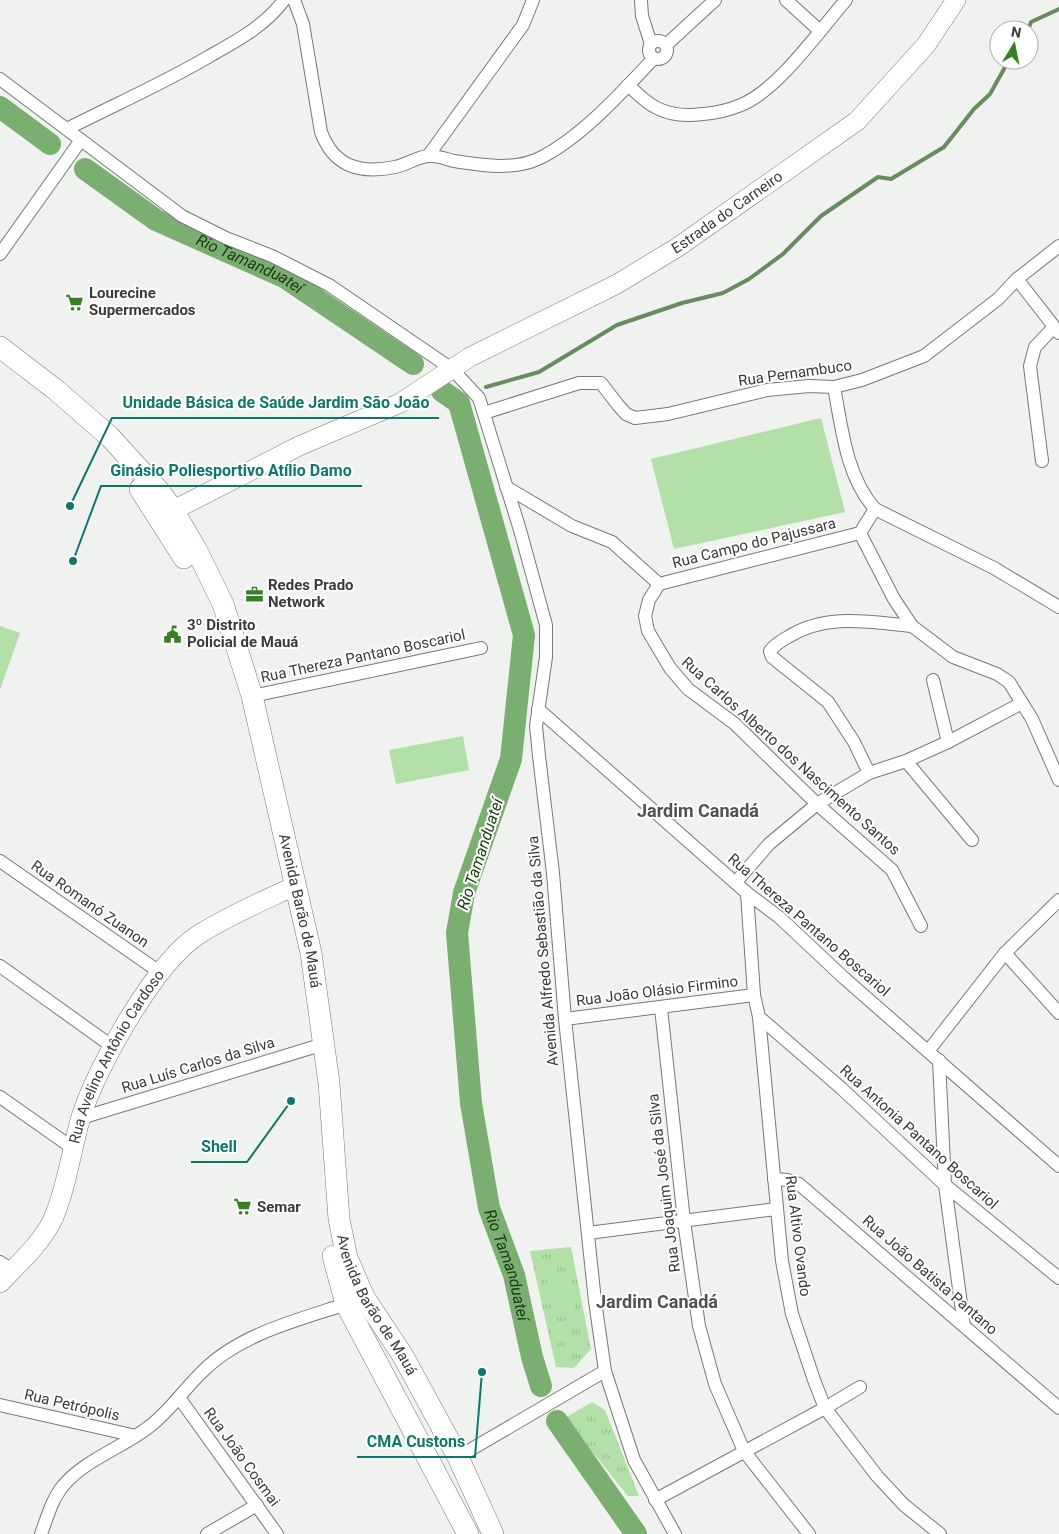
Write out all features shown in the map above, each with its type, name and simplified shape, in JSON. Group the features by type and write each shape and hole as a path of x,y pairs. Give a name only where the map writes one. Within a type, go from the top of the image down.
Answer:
{"main road":[{"name":"Avenida Barão de Mauá","path":"0,347 56,390 110,437 160,492 167,514 223,640 272,828 311,953 319,1045 339,1218 347,1258 364,1297 403,1356 458,1456 493,1534"},
{"name":"Avenida Barão de Mauá","path":"0,366 80,427 167,514 223,604 252,696 291,888"},
{"path":"0,366 19,372 50,390 56,390"},
{"name":"Avenida Barão de Mauá","path":"319,1045 329,1231 334,1261 346,1304 468,1534"},
{"path":"381,1370 390,1357 403,1356"}],"street":[{"path":"67,129 167,81 240,39 274,14 284,0"},
{"path":"294,0 303,24 321,132 327,147 335,157 344,164 359,168 396,167 428,156 509,166 526,164 560,146 628,85 654,58"},
{"path":"428,156 522,24 532,0"},
{"path":"641,0 642,16 651,44 650,53 654,58 660,59 665,56 668,50 666,45 658,40 651,44"},
{"path":"666,45 716,0"},
{"path":"786,0 820,30"},
{"path":"628,85 654,107 673,113 695,115 718,112 742,105 796,61 846,0"},
{"name":"Estrada do Carneiro","path":"167,514 298,446 400,403 470,357 617,284 678,247 857,121 926,45 956,0"},
{"name":"Avenida Alfredo Sebastião da Silva","path":"0,79 182,216 226,238 272,256 330,285 452,369 479,398 546,625 546,657 538,710 538,756 553,873 565,1020 605,1370 634,1460 675,1534"},
{"path":"0,254 81,140"},
{"name":"Rua Pernambuco","path":"484,413 579,382 601,384 622,410 635,418 668,414 767,390 834,386 877,375 924,356 998,299 1017,279 1059,246"},
{"path":"1017,279 1056,330 1035,347 1030,366 1042,461"},
{"path":"834,386 845,447 864,497 875,509 994,568 1059,607"},
{"name":"Rua Campo do Pajussara","path":"506,487 572,526 612,542 659,584 860,533"},
{"path":"875,509 860,533 894,599 912,626 953,657 997,674 1009,682 1032,719 1059,780"},
{"name":"Rua Carlos Alberto dos Nascimento Santos","path":"659,584 649,600 645,616 648,631 670,668 688,689 735,724 817,804 892,870 921,926"},
{"path":"869,772 854,742 828,702 772,657 770,651 799,629 823,621 912,626"},
{"name":"Rua Thereza Pantano Boscariol","path":"252,696 481,648"},
{"path":"933,680 948,742"},
{"path":"736,882 769,844 817,804 869,772 906,761 948,742 1022,703"},
{"name":"Rua Thereza Pantano Boscariol","path":"538,710 747,893 779,917 844,978 929,1050 1059,1166"},
{"path":"906,761 972,840"},
{"name":"Rua Romanó Zuanon","path":"0,861 161,973"},
{"name":"Rua Avelino Antônio Cardoso","path":"4,1272 36,1244 52,1220 74,1149 81,1118 99,1070 161,973 197,936 244,909 291,888"},
{"name":"Rua Altivo Ovando","path":"747,893 754,995 759,1017 776,1210 792,1314 825,1408 877,1476 904,1505 940,1534"},
{"path":"929,1050 1005,953 1059,900"},
{"path":"1005,953 1059,1013"},
{"path":"0,966 113,1047"},
{"name":"Rua João Olásio Firmino","path":"565,1020 754,995"},
{"name":"Rua Joaquim José da Silva","path":"661,1008 684,1221 699,1326 715,1384 744,1451 809,1534"},
{"name":"Rua Antonia Pantano Boscariol","path":"759,1017 841,1088 945,1185 1059,1278"},
{"name":"Rua Luís Carlos da Silva","path":"81,1118 319,1045"},
{"path":"939,1060 945,1185 964,1326"},
{"path":"0,1097 74,1149"},
{"name":"Rua João Batista Pantano","path":"774,1179 799,1184 1059,1408"},
{"path":"588,1233 776,1210"},
{"path":"41,1534 51,1506 62,1486 78,1470 151,1426 180,1399 202,1371 244,1342 282,1325 346,1304"},
{"path":"458,1456 605,1370"},
{"path":"655,1500 860,1387"},
{"name":"Rua João Cosmai","path":"180,1399 278,1534"},
{"name":"Rua Petrópolis","path":"0,1405 136,1436"},
{"path":"207,1534 257,1506"}],"green space":[{"path":"821,418 845,512 674,549 651,459"},
{"path":"0,626 20,633 0,690"},
{"path":"463,736 469,770 396,784 389,750"},
{"path":"571,1247 591,1349 574,1368 556,1367 530,1251"},
{"path":"568,1275 576,1314 555,1315 546,1278"},
{"path":"592,1402 605,1410 639,1496 628,1496 565,1418"}],"waterway":[{"path":"1035,20 1059,9"},
{"path":"486,387 539,372 617,325 682,303 723,293 749,279 783,254 821,216 878,177 891,179 944,147 974,109 990,94 1003,70"},
{"name":"Rio Tamanduateí","path":"0,107 50,144"},
{"name":"Rio Tamanduateí","path":"85,169 156,220 284,277 413,364"},
{"name":"Rio Tamanduateí","path":"442,391 459,403 524,635 511,759 464,893 457,933 471,1103 489,1208 514,1275 532,1357 541,1386"},
{"name":"Rio Tamanduateí","path":"557,1421 636,1534"}],"place":[{"name":"Lourecine Supermercados","path":"75,302"},
{"name":"Unidade Básica de Saúde Jardim São João","path":"70,506"},
{"name":"Ginásio Poliesportivo Atílio Damo","path":"73,561"},
{"name":"Redes Prado Network","path":"254,594"},
{"name":"3º Distrito Policial de Mauá","path":"173,634"},
{"name":"Shell","path":"291,1101"},
{"name":"Semar","path":"243,1207"},
{"name":"CMA Custons","path":"482,1372"}],"district":[{"name":"Jardim Canadá","path":"698,810"},
{"name":"Jardim Canadá","path":"657,1301"}]}
